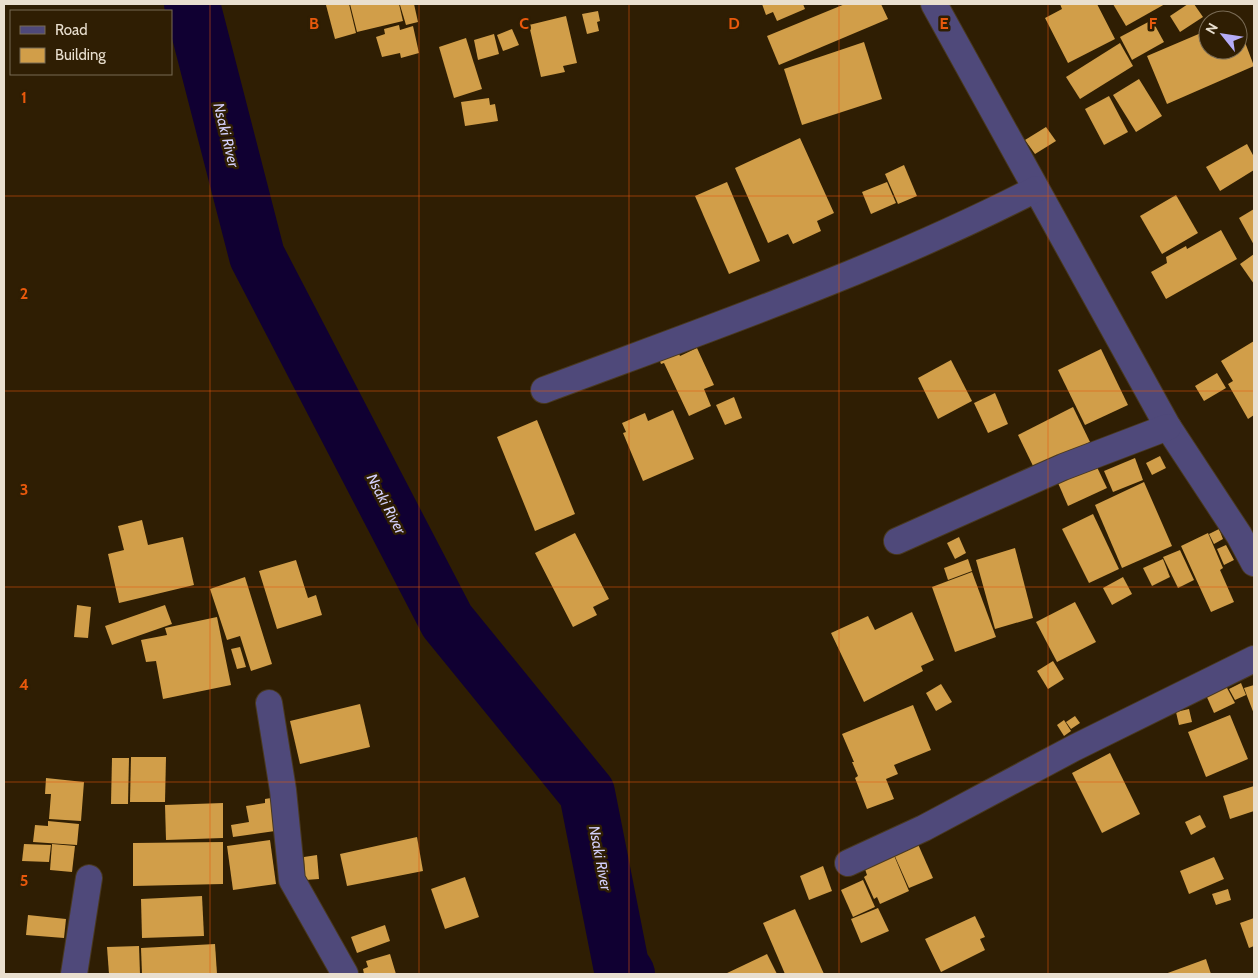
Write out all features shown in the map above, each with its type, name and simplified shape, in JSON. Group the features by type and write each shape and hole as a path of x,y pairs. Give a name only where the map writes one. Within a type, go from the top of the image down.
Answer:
{"street":[{"path":"934,4 1168,427 1239,535 1254,563"},
{"path":"544,390 841,278 989,213 1036,189"},
{"path":"896,541 1062,467 1168,427"},
{"path":"848,863 924,828 1074,748 1254,659"},
{"path":"269,703 283,790 292,880 345,974"},
{"path":"74,974 89,878"}],"building":[{"path":"349,4 356,33 335,39 326,5"},
{"path":"350,4 399,4 403,21 357,32"},
{"path":"414,4 418,22 406,25 400,5"},
{"path":"762,4 803,4 805,9 777,21 773,12 766,15"},
{"path":"845,4 881,4 888,19 779,65 767,36"},
{"path":"1060,4 1097,4 1115,39 1068,63 1045,18 1062,9"},
{"path":"1113,4 1165,4 1126,26"},
{"path":"1188,4 1194,4 1198,10 1198,20 1180,32 1170,16"},
{"path":"598,11 600,21 597,22 599,31 587,34 582,14"},
{"path":"566,16 577,63 563,66 565,72 541,77 529,25"},
{"path":"1152,20 1164,42 1132,60 1120,37"},
{"path":"399,25 400,30 413,26 419,53 401,58 400,53 382,57 376,37 385,34 384,29"},
{"path":"512,29 519,45 503,51 497,35"},
{"path":"494,34 499,54 478,60 474,40"},
{"path":"1198,34 1198,60 1248,60 1248,50 1254,66 1167,104 1147,56"},
{"path":"466,38 482,89 454,98 439,47"},
{"path":"864,42 882,99 802,125 784,69"},
{"path":"1120,43 1133,66 1080,99 1066,77"},
{"path":"1139,79 1162,116 1136,132 1113,95"},
{"path":"1109,96 1128,132 1104,145 1085,109"},
{"path":"489,98 490,105 495,104 498,121 465,126 461,102"},
{"path":"1046,127 1056,141 1035,154 1025,140"},
{"path":"800,138 834,213 817,221 821,231 793,244 788,234 768,243 735,168"},
{"path":"1247,144 1254,157 1254,170 1220,191 1206,167"},
{"path":"904,165 917,196 898,204 885,174"},
{"path":"727,182 760,261 729,274 695,196"},
{"path":"887,182 896,203 871,214 862,192"},
{"path":"1176,195 1198,233 1162,254 1140,216"},
{"path":"1254,209 1254,245 1239,218"},
{"path":"1221,230 1237,259 1166,299 1151,272 1167,263 1166,257 1186,246 1187,249"},
{"path":"1254,254 1254,284 1240,264"},
{"path":"1254,341 1254,415 1248,419 1228,384 1233,381 1221,361"},
{"path":"675,345 680,356 697,348 714,385 704,389 711,406 689,416 664,363 661,364 657,353"},
{"path":"1101,349 1128,405 1085,425 1058,370"},
{"path":"951,360 972,401 938,419 918,378"},
{"path":"1217,373 1226,388 1204,401 1195,386"},
{"path":"995,393 1008,424 988,433 974,403"},
{"path":"734,397 742,418 725,425 716,405"},
{"path":"1073,407 1090,442 1035,470 1018,435"},
{"path":"673,410 694,459 643,481 623,433 626,432 622,423 645,413 648,421"},
{"path":"537,420 575,514 535,531 497,437"},
{"path":"1160,456 1166,468 1152,475 1146,463"},
{"path":"1135,458 1143,480 1113,492 1104,471"},
{"path":"1096,465 1107,488 1068,506 1058,483"},
{"path":"1144,482 1172,546 1122,568 1095,505"},
{"path":"1093,514 1119,569 1089,583 1062,529"},
{"path":"142,520 148,545 183,537 194,585 119,603 108,554 124,550 118,526"},
{"path":"1219,529 1223,539 1214,544 1209,534"},
{"path":"575,533 609,599 593,607 597,615 573,627 535,553"},
{"path":"1208,533 1223,568 1220,570 1234,602 1211,612 1181,546"},
{"path":"959,537 966,553 955,559 947,543"},
{"path":"1226,545 1234,560 1224,565 1217,549"},
{"path":"1015,548 1033,618 995,629 976,560"},
{"path":"1180,550 1194,580 1178,588 1163,557"},
{"path":"968,559 972,571 948,580 944,568"},
{"path":"1163,559 1170,577 1152,586 1143,568"},
{"path":"296,560 308,598 316,595 322,615 277,629 259,571"},
{"path":"972,572 996,637 955,652 932,587"},
{"path":"245,577 272,664 251,671 240,636 227,640 210,589"},
{"path":"1123,577 1132,594 1112,605 1103,588"},
{"path":"1075,602 1096,642 1057,662 1036,622"},
{"path":"77,605 91,607 88,638 74,637"},
{"path":"165,605 172,624 112,645 105,626"},
{"path":"912,612 934,660 921,666 923,671 864,702 831,633 868,616 875,630"},
{"path":"217,617 231,685 163,699 156,661 146,662 141,640 167,635 165,628"},
{"path":"240,647 246,667 237,669 231,649"},
{"path":"1053,661 1064,679 1048,689 1037,671"},
{"path":"1241,683 1246,695 1235,700 1229,689"},
{"path":"941,684 952,702 936,711 926,693"},
{"path":"1254,685 1254,714 1244,688"},
{"path":"1226,686 1235,703 1214,713 1206,695"},
{"path":"360,704 370,747 300,764 290,721"},
{"path":"913,705 931,750 894,765 898,774 886,779 894,799 867,809 855,778 858,776 852,762 854,762 842,734"},
{"path":"1189,709 1192,722 1179,725 1176,712"},
{"path":"1230,715 1248,759 1206,777 1188,732"},
{"path":"1075,716 1080,723 1071,729 1066,722"},
{"path":"1064,720 1071,731 1064,736 1057,725"},
{"path":"1110,753 1140,814 1102,833 1072,773"},
{"path":"131,757 166,757 165,802 130,802"},
{"path":"112,758 129,758 128,804 111,804"},
{"path":"46,778 84,782 81,821 49,819 51,794 45,794"},
{"path":"1254,786 1254,811 1230,819 1223,796"},
{"path":"277,797 282,830 233,837 231,825 249,822 246,806 265,803 265,799"},
{"path":"223,803 223,838 166,840 165,805"},
{"path":"1200,815 1206,827 1191,835 1185,822"},
{"path":"48,821 79,824 77,845 33,842 35,825 48,826"},
{"path":"417,837 423,871 347,886 340,854"},
{"path":"270,840 276,884 233,890 227,846"},
{"path":"223,842 223,884 133,886 133,843"},
{"path":"917,842 933,878 909,888 893,852"},
{"path":"24,844 51,845 49,862 22,861"},
{"path":"52,844 75,846 72,872 50,870"},
{"path":"893,853 909,891 880,904 877,897 874,899 864,877 867,875 864,866"},
{"path":"317,855 319,879 305,880 304,857"},
{"path":"1214,857 1224,879 1189,894 1180,871"},
{"path":"823,866 832,891 809,900 800,876"},
{"path":"465,877 479,917 445,929 431,889"},
{"path":"863,880 875,907 853,917 841,890"},
{"path":"1228,889 1231,900 1216,905 1212,894"},
{"path":"202,896 204,936 142,938 141,899"},
{"path":"878,908 889,931 861,943 851,919"},
{"path":"795,909 824,974 785,974 763,923"},
{"path":"28,915 66,919 64,938 26,935"},
{"path":"975,916 985,937 980,939 985,950 941,972 925,939"},
{"path":"1254,918 1254,946 1249,948 1240,923"},
{"path":"385,925 390,941 357,953 351,937"},
{"path":"215,944 217,974 142,974 141,948"},
{"path":"139,946 140,974 109,974 107,947"},
{"path":"390,954 396,974 364,974 363,969 368,967 366,961"},
{"path":"767,954 777,974 725,974"},
{"path":"1206,959 1211,974 1165,974"}],"waterway":[{"name":"Nsaki River","path":"192,4 257,256 447,621 587,793 621,965 627,974"}]}
